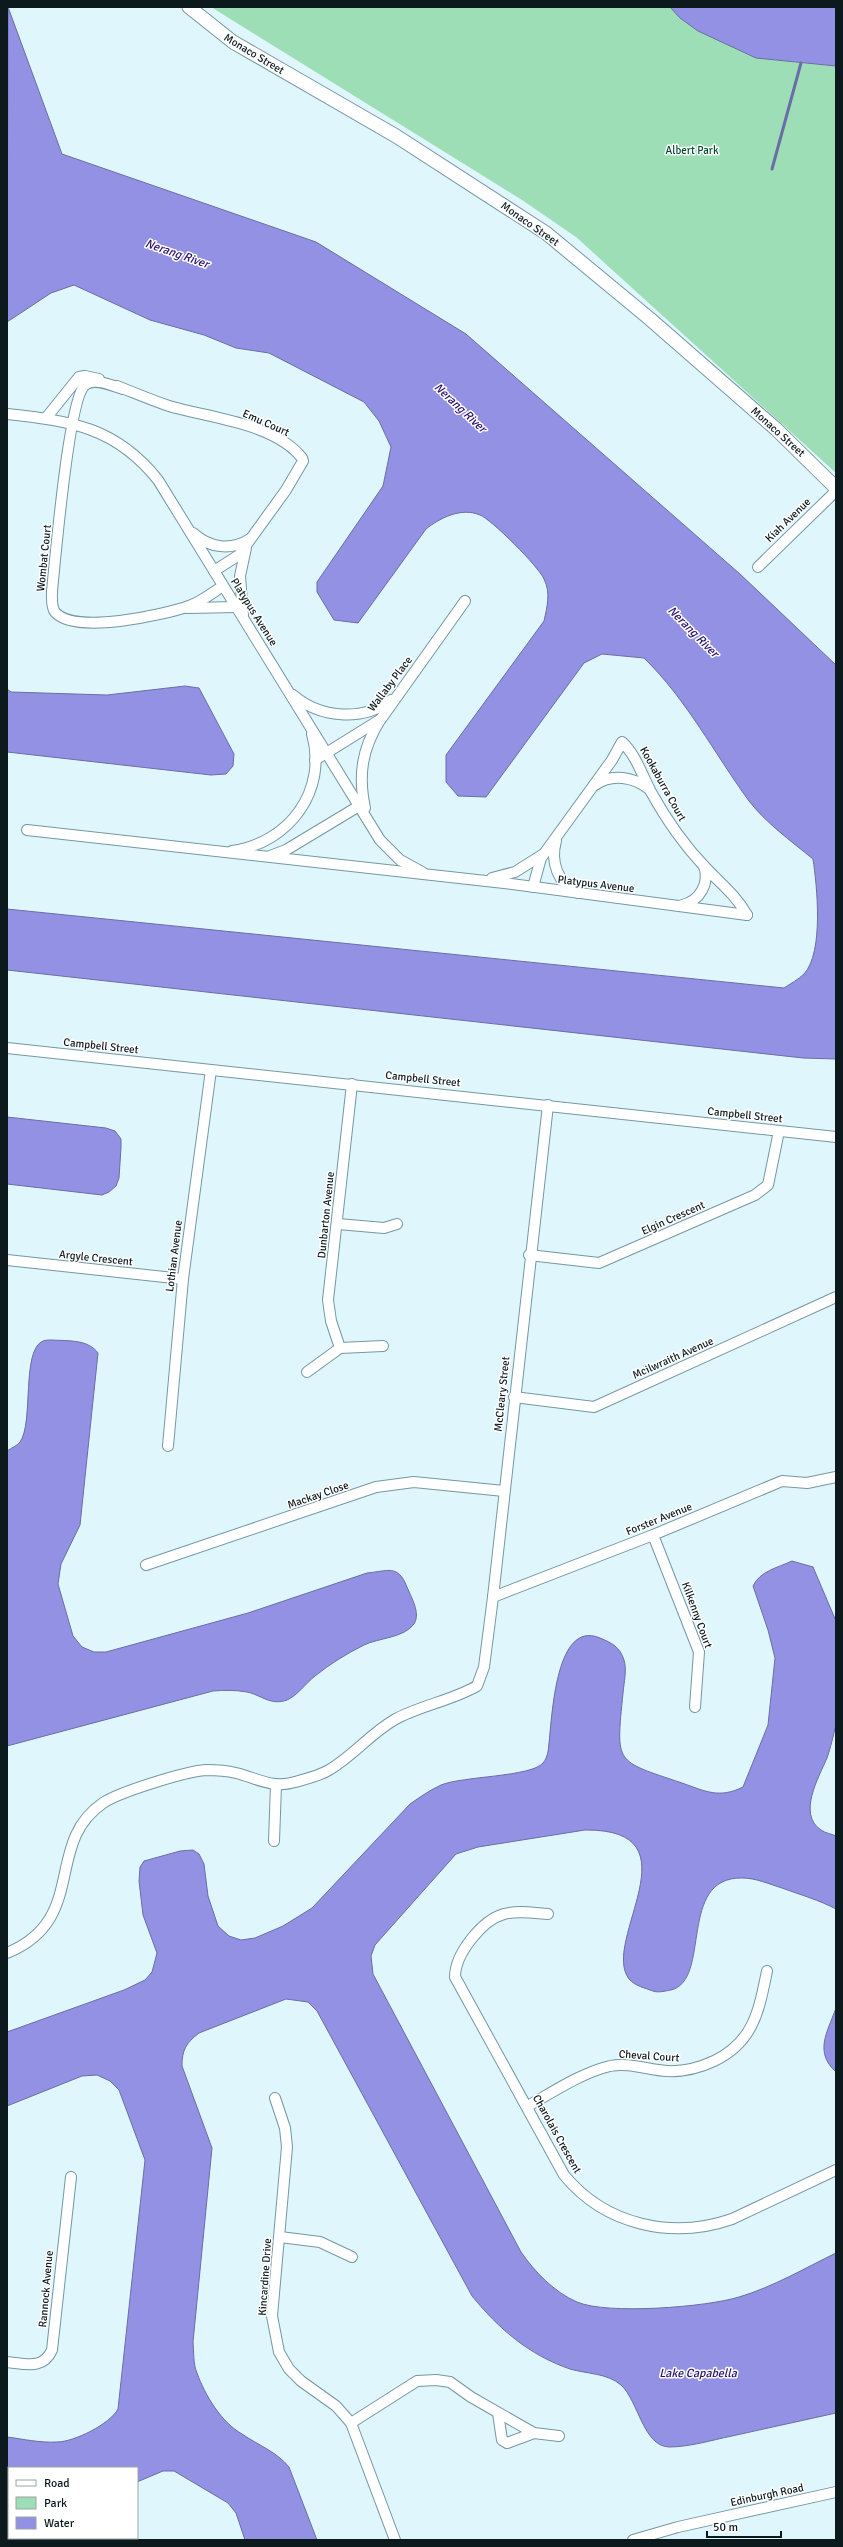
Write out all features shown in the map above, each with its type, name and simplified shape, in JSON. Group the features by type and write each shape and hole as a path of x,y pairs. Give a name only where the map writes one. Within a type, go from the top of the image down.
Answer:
{"street":[{"name":"Monaco Street","path":"189,7 233,42 396,136 546,233 650,319 776,428 836,489"},
{"name":"Emu Court","path":"46,418 81,376 99,379 170,406 253,429 282,442 298,454 303,461 295,476 250,540 237,556 214,570"},
{"name":"Emu Court","path":"73,423 78,396 86,384 94,382 123,389"},
{"name":"Platypus Avenue","path":"7,414 46,418 73,423 108,435 132,452 158,480 305,718 361,804 367,819 380,840 393,855 411,867 441,877"},
{"name":"Wombat Court","path":"73,423 66,458 52,591 55,611 69,619 107,623 183,608 199,602 223,586"},
{"name":"Kiah Avenue","path":"758,567 836,489"},
{"path":"186,526 199,538 216,546 239,545 250,540"},
{"path":"243,618 240,576 243,558 250,540"},
{"name":"Wallaby Place","path":"315,760 382,717 465,602"},
{"name":"Wombat Court","path":"183,608 237,607"},
{"path":"286,687 308,704 341,715 374,710 400,693"},
{"path":"261,857 286,850 361,804 361,775 363,757 370,738 382,717"},
{"path":"220,852 255,845 273,837 289,825 300,812 309,796 315,760 313,737 305,718"},
{"name":"Kookaburra Court","path":"533,887 538,864 592,789 622,742 631,752 650,791 677,833 704,866 735,897 747,915"},
{"path":"592,789 602,781 620,778 638,782 650,791"},
{"name":"Platypus Avenue","path":"27,830 533,887 584,895 747,915"},
{"path":"559,834 553,853 557,872 568,887 584,895"},
{"path":"480,881 515,872 548,849"},
{"path":"678,906 693,902 700,894 705,883 704,866"},
{"name":"Campbell Street","path":"7,1048 836,1137"},
{"name":"Lothian Avenue","path":"168,1446 183,1279 211,1070"},
{"name":"Dunbarton Avenue","path":"340,1348 330,1321 328,1300 338,1224 352,1084"},
{"name":"McCleary Street","path":"276,1785 294,1783 328,1770 354,1752 375,1733 396,1719 459,1696 477,1686 484,1667 493,1596 529,1255 548,1105"},
{"name":"Elgin Crescent","path":"529,1255 599,1263 755,1195 768,1184 780,1131"},
{"path":"338,1224 384,1228 397,1224"},
{"name":"Argyle Crescent","path":"7,1260 183,1279"},
{"name":"Mcilwraith Avenue","path":"514,1397 594,1407 836,1297"},
{"path":"307,1372 340,1348 383,1346"},
{"name":"Forster Avenue","path":"493,1596 653,1535 782,1481 807,1483 836,1477"},
{"name":"Mackay Close","path":"146,1565 376,1487 414,1482 504,1491"},
{"name":"Kilkenny Court","path":"653,1535 699,1652 694,1707"},
{"path":"7,1953 23,1946 46,1926 61,1896 70,1847 84,1818 103,1802 126,1791 205,1770 236,1773 256,1781 276,1785 274,1840"},
{"name":"Charolais Crescent","path":"548,1914 512,1912 490,1921 460,1954 455,1970 460,1988 528,2106 564,2175 574,2187 587,2198 613,2214 658,2227 689,2229 717,2224 836,2170"},
{"name":"Cheval Court","path":"528,2106 598,2069 611,2066 634,2066 679,2071 703,2066 730,2052 739,2045 753,2023 767,1971"},
{"name":"Kincardine Drive","path":"275,2098 285,2128 287,2147 272,2316 279,2352 290,2368 302,2381 336,2406 351,2423 395,2540"},
{"name":"Rannock Avenue","path":"7,2362 26,2365 41,2363 46,2361 52,2350 71,2178"},
{"path":"280,2237 320,2242 352,2257"},
{"path":"351,2423 417,2381 436,2380 450,2382 498,2413 534,2433 559,2436"},
{"path":"498,2413 502,2440 507,2443 534,2433"},
{"name":"Edinburgh Road","path":"633,2540 678,2526 836,2492"}],"green space":[{"name":"Albert Park","path":"211,7 836,7 836,473 576,237 522,200"}],"water":[{"name":"Nerang River","path":"8,7 62,154 316,242 466,334 740,574 836,665 836,1059 803,1058 7,970 7,909 784,988 804,974 810,964 817,935 818,918 813,859 779,832 749,801 700,727 674,691 644,658 602,654 584,663 486,797 458,796 446,782 446,755 544,621 548,600 546,584 533,564 486,518 473,513 458,513 438,521 426,529 358,623 334,620 317,592 317,582 383,486 391,447 379,421 364,402 269,353 236,348 204,335 150,320 74,285 51,293 7,322"},
{"path":"670,7 836,7 836,66 756,58 698,31 680,18"},
{"path":"185,686 199,688 234,754 233,766 226,774 211,775 7,752 7,689 11,692 107,695"},
{"path":"7,1117 106,1128 115,1131 121,1139 119,1178 116,1186 109,1192 102,1195 7,1184"},
{"path":"52,1340 83,1343 94,1348 98,1353 80,1525 61,1564 58,1584 73,1636 82,1647 94,1652 106,1652 248,1613 367,1573 387,1570 396,1572 404,1580 416,1610 416,1620 414,1624 410,1629 404,1632 364,1645 332,1663 294,1696 281,1702 271,1701 243,1691 213,1691 7,1746 7,1451 20,1442 24,1433 30,1372 32,1358 36,1347 43,1341"},
{"name":"Lake Capabella","path":"792,1561 813,1567 836,1621 836,1725 827,1758 815,1785 810,1805 814,1823 821,1830 836,1836 836,1909 810,1898 757,1880 742,1878 722,1882 709,1894 702,1910 690,1968 683,1982 671,1990 655,1992 631,1981 624,1962 626,1940 639,1890 642,1867 636,1848 619,1835 585,1830 478,1847 456,1854 375,1945 371,1956 373,1974 521,2252 532,2267 561,2293 577,2302 591,2306 610,2308 657,2308 704,2304 724,2301 752,2293 776,2283 836,2253 836,2413 685,2446 669,2447 660,2445 647,2431 627,2393 621,2385 610,2378 570,2369 555,2363 516,2340 482,2308 472,2296 317,2011 308,2002 286,1999 199,2033 191,2040 184,2051 182,2066 212,2148 193,2342 196,2369 209,2399 234,2429 279,2457 289,2467 317,2540 245,2540 236,2513 228,2503 174,2471 163,2471 138,2482 138,2467 8,2467 8,2539 76,2540 7,2540 7,2437 44,2442 57,2442 73,2439 82,2436 100,2426 114,2415 118,2409 145,2160 119,2090 110,2081 97,2075 82,2076 7,2106 7,2032 124,1990 145,1980 152,1972 157,1953 143,1915 139,1881 140,1867 144,1861 180,1851 193,1850 199,1854 204,1864 208,1896 218,1926 229,1936 241,1940 255,1938 283,1926 312,1908 410,1804 433,1789 451,1782 511,1774 536,1768 546,1759 548,1752 554,1699 564,1658 573,1644 584,1636 600,1638 612,1644 618,1649 624,1660 625,1672 620,1734 621,1747 624,1756 632,1763 643,1769 705,1791 727,1793 743,1787 768,1725 775,1658 768,1630 753,1586 764,1573"},
{"path":"836,2008 836,2072 829,2065 825,2057 824,2042"}],"waterway":[{"path":"772,169 801,63"}]}
